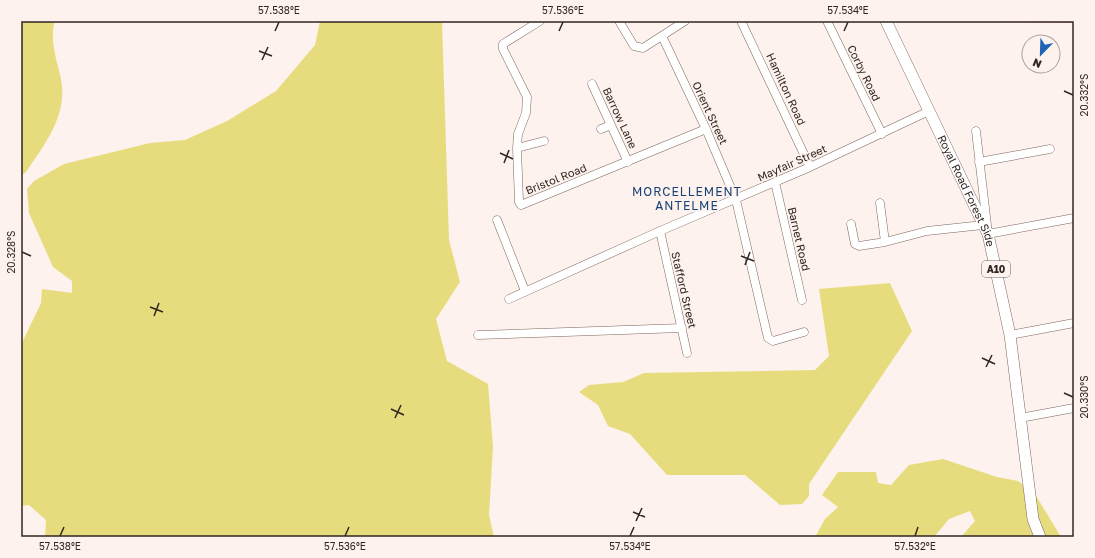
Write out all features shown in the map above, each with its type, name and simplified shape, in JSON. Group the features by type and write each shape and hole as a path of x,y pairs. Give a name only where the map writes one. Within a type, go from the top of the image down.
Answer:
{"main road":[{"name":"Royal Road Forest Side","path":"886,21 930,111 985,230 1010,335 1033,519 1040,537"}],"street":[{"name":"Bristol Road","path":"540,21 507,40 503,49 527,97 526,113 518,134 517,148 519,202 521,205 706,129"},
{"path":"619,21 634,46 638,48 643,48 686,21"},
{"name":"Hamilton Road","path":"741,21 810,167"},
{"name":"Corby Road","path":"827,21 882,134"},
{"name":"Orient Street","path":"662,36 706,129 736,200 768,338 773,340 804,332"},
{"name":"Barrow Lane","path":"592,84 628,162"},
{"name":"Mayfair Street","path":"509,300 525,291 810,167 930,111"},
{"path":"601,129 611,125"},
{"path":"976,132 985,230"},
{"path":"517,148 544,141"},
{"path":"979,162 1050,149"},
{"name":"Barnet Road","path":"775,182 802,300"},
{"path":"880,203 885,242"},
{"path":"851,224 855,244 857,246 885,242 927,231 985,230 1074,218"},
{"path":"497,220 525,291"},
{"name":"Stafford Street","path":"660,232 688,353"},
{"path":"1010,335 1074,324"},
{"path":"478,335 682,328"},
{"path":"1020,418 1074,408"}],"shaded area":[{"path":"21,21 55,21 53,28 53,43 61,79 62,92 58,117 53,128 26,172 21,176"},
{"path":"320,21 442,21 449,240 460,282 436,319 447,361 488,384 493,447 489,515 494,537 45,537 46,520 29,505 21,506 21,345 41,303 42,289 72,293 72,281 53,267 29,213 27,189 34,181 64,164 150,143 185,140 227,121 276,91 315,45"},
{"path":"1074,21 1074,23 986,22"},
{"path":"890,283 912,331 809,484 809,496 802,504 780,505 745,475 667,475 630,434 608,426 598,405 579,392 589,385 623,382 644,373 815,370 829,356 819,289"},
{"path":"943,459 997,477 1018,481 1035,494 1061,537 961,537 975,521 970,511 949,519 934,537 815,537 825,519 838,507 822,495 838,472 876,472 878,483 891,485 909,465"}],"district":[{"name":"MORCELLEMENT ANTELME","path":"687,199"}]}
